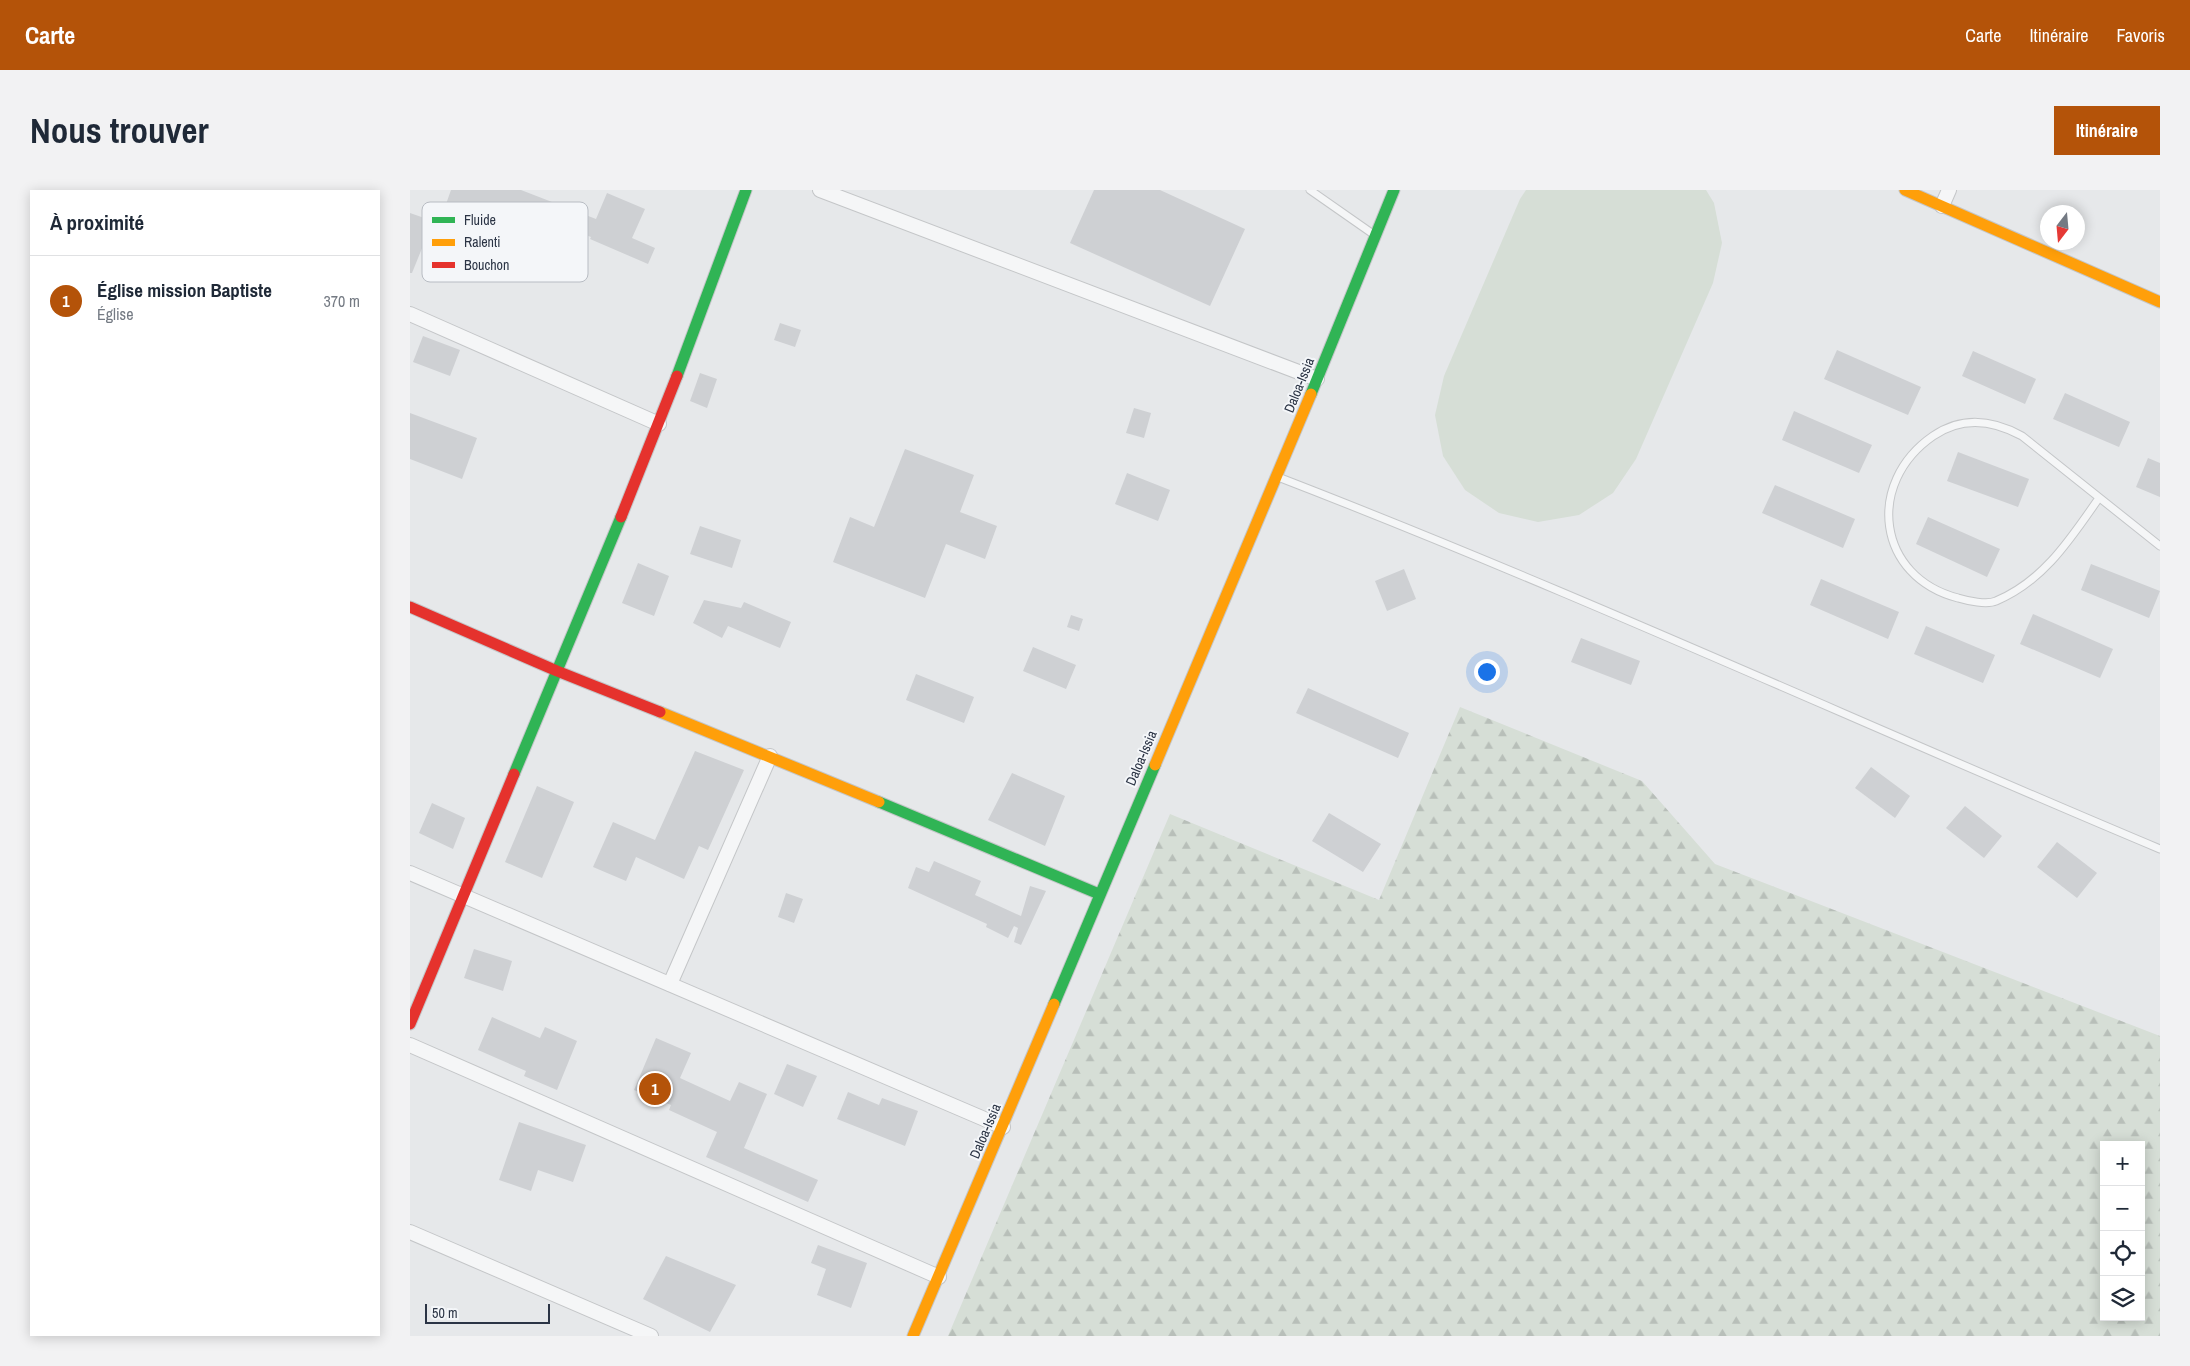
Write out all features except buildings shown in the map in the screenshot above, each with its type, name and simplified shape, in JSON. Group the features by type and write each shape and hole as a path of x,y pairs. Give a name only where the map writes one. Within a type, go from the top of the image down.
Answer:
{"street":[{"path":"410,1024 659,424 746,190"},
{"path":"820,190 1317,379"},
{"name":"Daloa-Issia","path":"913,1336 1004,1127 1099,894 1277,477 1394,190"},
{"path":"1905,190 2160,302"},
{"path":"1942,206 1949,190"},
{"path":"410,314 659,424"},
{"path":"410,607 556,671 770,756 1099,894"},
{"path":"670,984 770,756"},
{"path":"410,873 1004,1127"},
{"path":"410,1045 939,1277"},
{"path":"410,1232 651,1336"}],"lane":[{"path":"1310,190 1375,236"},
{"path":"2099,498 2063,549 2038,576 1994,602 1966,600 1939,593 1916,577 1898,554 1890,530 1889,505 1894,480 1907,458 1943,429 1964,422 1986,422 2005,427 2022,436 2160,546"},
{"path":"1277,477 1744,669 1951,762 2160,849"}],"green space":[{"path":"1526,190 1706,190 1714,203 1722,243 1713,283 1636,459 1613,493 1579,515 1538,522 1499,513 1465,490 1443,456 1435,415 1444,376 1520,199"},
{"path":"1460,707 1642,781 1715,864 2160,1036 2160,1336 948,1336 1170,814 1379,900"}],"traffic: fast":[{"path":"677,376 746,190"},
{"path":"1311,394 1394,190"},
{"path":"514,774 621,517"},
{"path":"1054,1004 1155,765"},
{"path":"879,802 1099,894"}],"traffic: slow":[{"path":"1905,190 2160,302"},
{"path":"1155,765 1311,394"},
{"path":"660,712 879,802"},
{"path":"913,1336 1054,1004"}],"traffic: jam":[{"path":"621,517 677,376"},
{"path":"410,607 557,671 660,712"},
{"path":"410,1024 514,774"}],"place":[{"name":"Église mission Baptiste","path":"655,1089"}]}
